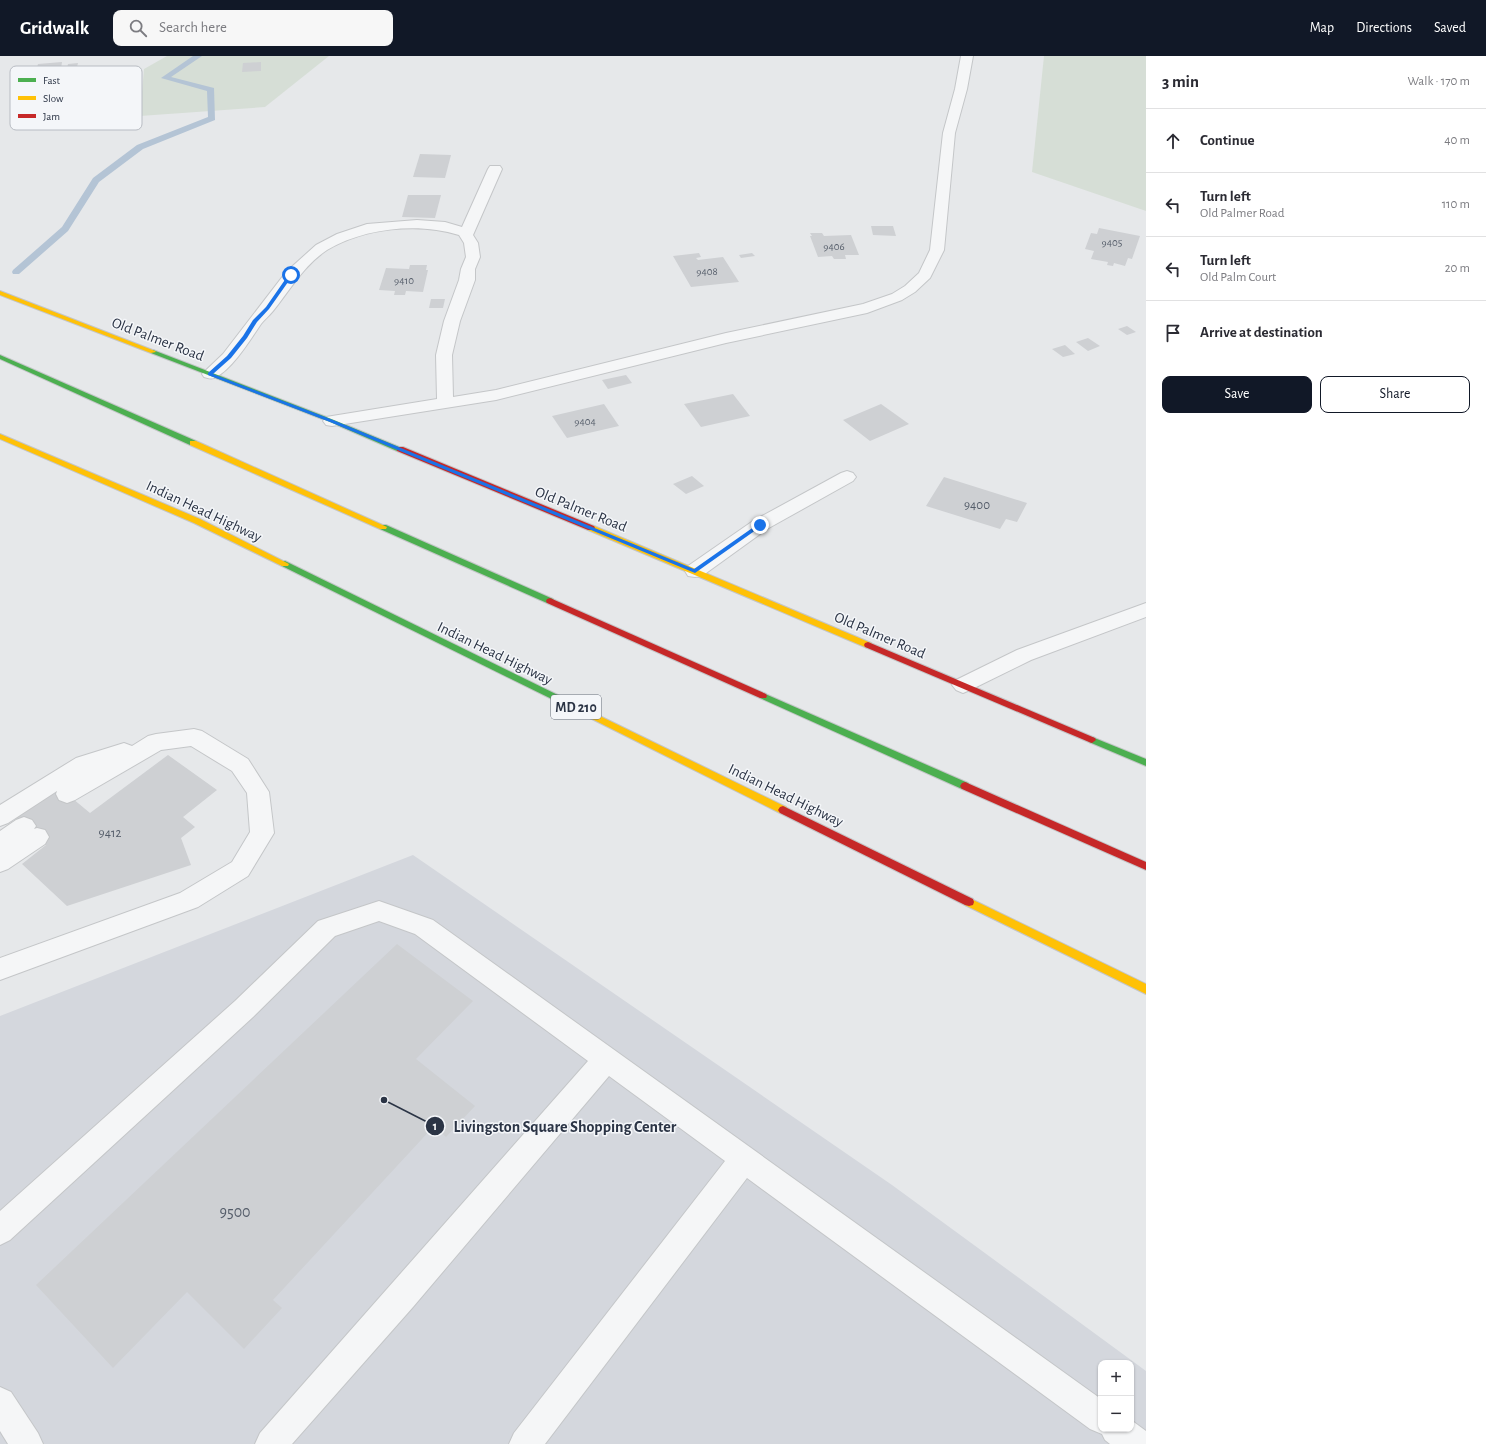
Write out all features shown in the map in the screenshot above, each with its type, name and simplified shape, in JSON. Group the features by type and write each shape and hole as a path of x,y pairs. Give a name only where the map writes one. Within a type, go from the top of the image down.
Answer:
{"main road":[{"name":"Old Palmer Road","path":"0,293 332,421 695,571 1146,763"},
{"path":"0,357 1146,866"},
{"name":"Indian Head Highway","path":"0,436 197,521 1146,989"}],"street":[{"path":"332,421 496,395 726,338 867,308 897,297 910,289 925,275 936,250 948,134 961,89 967,56"},
{"path":"466,236 495,169"},
{"path":"210,374 233,352 291,275 321,248 342,237 367,228 417,224 445,226 464,232 471,243 473,257 452,321 444,355 445,403"},
{"path":"695,571 760,525 847,477"},
{"path":"963,685 1024,655 1146,610"},
{"path":"0,817 24,800 84,764 156,742 194,738 240,765 258,792 262,833 240,869 189,900 4,963"},
{"path":"73,800 156,742"},
{"path":"0,843 30,831 0,862"},
{"path":"0,1230 244,1009 327,928 379,911 424,927 1098,1416"},
{"path":"271,1444 402,1296 607,1059"},
{"path":"525,1444 744,1159"},
{"path":"0,1403 27,1444"},
{"path":"1120,1432 1137,1444"}],"shaded area":[{"path":"167,56 329,56 265,107 142,116 144,69"},
{"path":"1044,56 1146,56 1146,211 1032,172"},
{"path":"413,855 892,1185 1131,1360 1098,1360 1098,1432 1134,1432 1134,1362 1146,1371 1146,1444 0,1444 0,1016"}],"building":[{"path":"62,62 61,66 37,66 38,64"},
{"path":"261,62 261,71 242,72 243,63"},
{"path":"78,63 77,66 68,66 68,64"},
{"path":"420,154 451,155 445,178 413,177"},
{"path":"408,195 441,195 435,218 402,217"},
{"path":"871,226 893,226 896,236 873,235"},
{"path":"1099,228 1140,236 1132,259 1128,258 1125,266 1114,263 1113,266 1107,265 1108,262 1091,259 1094,251 1085,249 1091,233 1097,234"},
{"path":"810,233 822,233 824,236 851,235 859,255 845,255 846,259 834,259 832,256 818,257"},
{"path":"699,253 701,257 696,258 698,260 723,257 739,282 691,287 673,256"},
{"path":"752,253 755,256 741,258 739,255"},
{"path":"410,265 427,265 426,270 428,270 423,292 406,291 405,295 394,295 395,291 379,290 386,268 409,269"},
{"path":"431,299 445,299 443,308 429,308"},
{"path":"1127,326 1136,332 1127,335 1118,329"},
{"path":"1088,338 1100,346 1088,351 1076,342"},
{"path":"1065,345 1075,354 1063,357 1052,349"},
{"path":"626,375 632,383 608,389 602,380"},
{"path":"733,394 750,416 701,427 684,404"},
{"path":"604,404 619,426 567,438 552,416"},
{"path":"881,404 909,424 870,441 843,420"},
{"path":"692,476 704,486 686,494 673,484"},
{"path":"944,477 1027,503 1017,522 1006,519 1000,529 926,506"},
{"path":"168,755 217,790 183,817 195,827 181,838 191,865 67,906 22,864 46,845 12,815 55,784 90,813"},
{"path":"397,944 473,1001 416,1059 475,1106 446,1137 434,1126 273,1300 282,1308 244,1349 187,1292 113,1368 36,1285"}],"waterway":[{"path":"16,272 65,229 96,180 140,147 212,118 211,90 165,78 192,59 199,56"}],"traffic: fast":[{"path":"153,352 332,421 400,449"},
{"path":"0,357 193,443"},
{"path":"383,527 550,601"},
{"path":"285,564 567,703"},
{"path":"763,696 965,786"},
{"path":"1092,740 1146,763"}],"traffic: slow":[{"path":"0,293 153,352"},
{"path":"0,436 197,521 285,564"},
{"path":"193,443 383,527"},
{"path":"591,528 868,645"},
{"path":"567,703 783,810"},
{"path":"969,902 1146,989"}],"traffic: jam":[{"path":"400,449 591,528"},
{"path":"550,601 763,696"},
{"path":"868,645 1092,740"},
{"path":"965,786 1146,866"},
{"path":"783,810 969,902"}],"place":[{"name":"Livingston Square Shopping Center","path":"384,1100"}],"route":[{"path":"291,275 268,308 255,321 245,337 229,357 210,374 332,421 695,571 760,525"}]}
